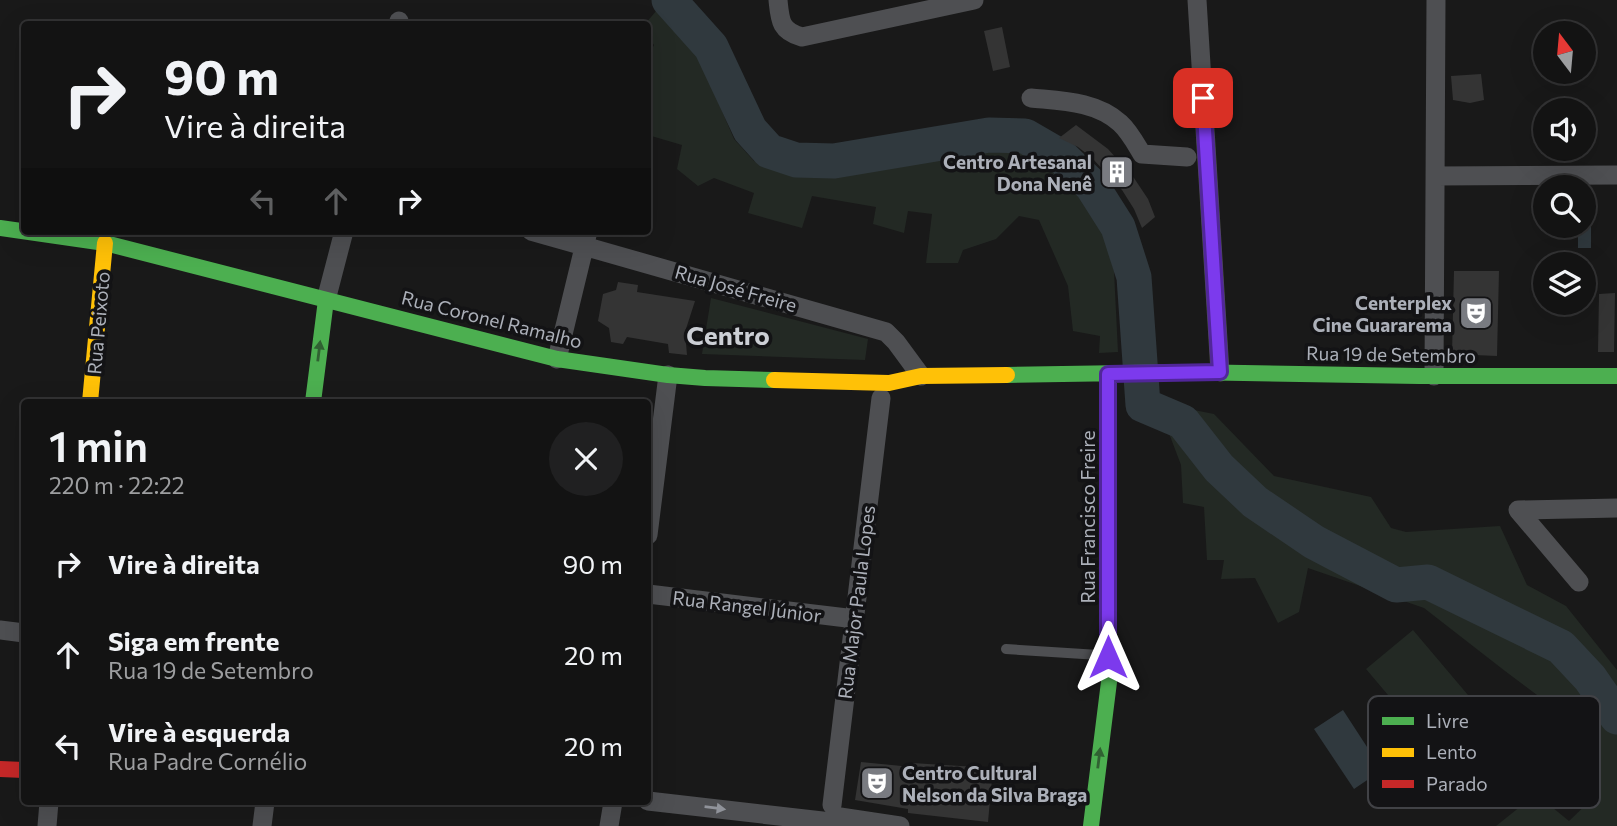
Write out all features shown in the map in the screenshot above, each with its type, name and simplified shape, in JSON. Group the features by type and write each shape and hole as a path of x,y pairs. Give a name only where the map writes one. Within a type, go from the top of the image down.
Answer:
{"main road":[{"name":"Rua Coronel Ramalho","path":"0,228 21,231"},
{"name":"Rua Coronel Ramalho","path":"49,235 105,243 557,359 668,375 888,383 921,376 1165,372"},
{"name":"Rua Peixoto","path":"90,399 105,243"},
{"path":"313,399 326,300"},
{"name":"Rua 19 de Setembro","path":"1165,372 1617,376"},
{"name":"Rua Francisco Freire","path":"1091,826 1109,682 1115,374"},
{"path":"0,769 21,770"}],"street":[{"path":"778,0 779,19 791,34 802,37 974,0"},
{"path":"1197,0 1220,372"},
{"path":"1434,376 1436,0"},
{"path":"1031,98 1084,104 1105,113 1122,123 1142,155 1187,156"},
{"path":"1435,176 1617,175"},
{"path":"326,300 343,235"},
{"name":"Rua José Freire","path":"563,235 587,238 886,332 921,376"},
{"path":"557,359 587,238"},
{"path":"651,511 668,375"},
{"name":"Rua Major Paula Lopes","path":"834,818 881,398"},
{"path":"1579,582 1518,510 1617,508"},
{"name":"Rua Rangel Júnior","path":"651,594 847,618"},
{"path":"0,630 21,633"},
{"path":"651,801 900,826"},
{"path":"47,826 50,805"},
{"path":"262,826 265,805"},
{"path":"610,826 613,805"}],"lane":[{"path":"1006,649 1108,657"}],"shaded area":[{"path":"657,10 700,60 734,139 754,161 793,173 857,173 926,156 1004,145 1050,162 1085,196 1103,232 1114,271 1118,352 1099,353 1100,336 1073,331 1068,286 1039,220 1019,216 996,239 963,250 958,263 926,263 932,214 908,211 904,233 873,224 876,207 812,196 802,228 748,213 754,193 714,178 698,186 677,169 682,145 651,136 651,51 654,45 651,41 651,21 648,21"},
{"path":"1578,238 1591,238 1591,248 1578,248"},
{"path":"711,298 868,339 865,360 702,354"},
{"path":"1194,410 1214,414 1274,476 1371,497 1391,528 1406,532 1500,526 1527,585 1566,606 1617,670 1617,826 1496,826 1518,808 1553,808 1569,821 1583,808 1600,808 1600,696 1538,696 1424,608 1308,568 1299,612 1278,623 1255,578 1221,579 1224,560 1207,560 1204,507 1183,503 1181,465 1167,428 1191,420"},
{"path":"1413,630 1469,696 1389,696 1366,669"},
{"path":"1343,710 1368,748 1368,780 1354,789 1314,729"}],"building":[{"path":"1002,27 1010,67 993,71 984,31"},
{"path":"1481,74 1484,100 1470,103 1453,100 1451,76"},
{"name":"Centro Artesanal Dona Nenê","path":"1076,125 1108,149 1134,178 1148,199 1155,217 1142,228 1122,190 1092,158 1078,147 1059,138"},
{"name":"Centerplex Cine Guararema","path":"1454,271 1499,271 1497,356 1452,354"},
{"path":"618,282 638,285 637,292 695,301 685,332 687,355 669,353 668,344 627,337 623,344 611,342 609,328 598,321 603,294 616,290"},
{"path":"1615,293 1614,352 1598,352 1599,294"},
{"path":"861,762 912,767 912,763 993,768 988,822 908,813 908,809 855,800"}],"waterway":[{"path":"669,0 711,47 750,130 769,151 796,160 834,161 989,135 1025,136 1063,158 1092,186 1118,227 1134,277 1143,405 1183,422 1219,468 1255,502 1314,542 1396,585 1428,582 1561,647 1590,678 1617,717"}],"traffic: fast":[{"path":"0,228 21,231"},
{"path":"49,235 105,243 557,359 668,375 774,380"},
{"path":"313,399 326,300"},
{"path":"1007,375 1187,372 1617,376"},
{"path":"1091,826 1109,682 1108,374"}],"traffic: slow":[{"path":"90,399 105,243"},
{"path":"774,380 889,383 921,376 1007,375"}],"traffic: jam":[{"path":"0,769 21,770"}],"place":[{"name":"Centro Artesanal Dona Nenê","path":"1117,172"},
{"name":"Centerplex Cine Guararema","path":"1476,313"},
{"name":"Centro Cultural Nelson da Silva Braga","path":"877,783"}],"district":[{"name":"Centro","path":"728,334"}],"route":[{"path":"1108,657 1108,374 1220,372 1203,98"}]}
